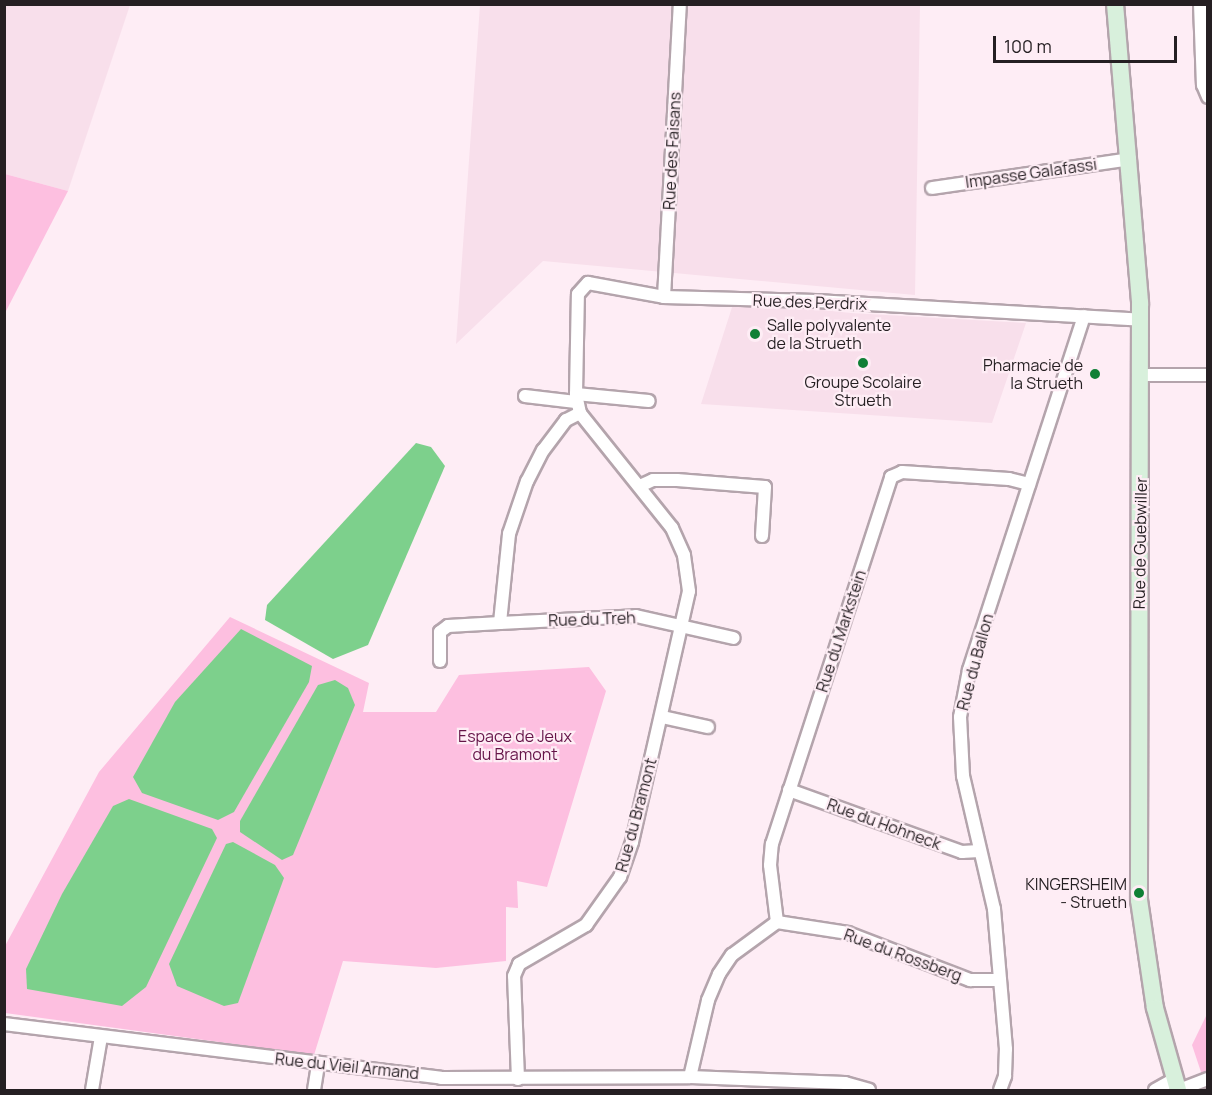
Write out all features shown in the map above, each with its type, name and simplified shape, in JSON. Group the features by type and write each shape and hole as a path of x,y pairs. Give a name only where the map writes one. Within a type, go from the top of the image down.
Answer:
{"main road":[{"name":"Rue de Guebwiller","path":"1115,4 1130,159 1141,320 1139,900 1155,1008 1177,1087"}],"street":[{"name":"Rue des Faisans","path":"664,297 680,4"},
{"path":"1200,4 1203,85 1208,98"},
{"name":"Impasse Galafassi","path":"932,188 1130,159"},
{"name":"Rue des Perdrix","path":"577,403 578,294 588,282 664,297 1141,320"},
{"name":"Rue du Ballon","path":"1000,1090 1005,1076 1006,1049 994,909 963,776 960,717 969,670 1084,316"},
{"path":"1142,375 1208,375"},
{"path":"525,396 577,403 649,401"},
{"path":"500,623 509,534 527,481 543,450 577,403"},
{"name":"Rue du Bramont","path":"518,1079 514,976 519,964 586,925 615,886 632,842 683,626 689,591 684,555 672,528 577,403"},
{"name":"Rue du Markstein","path":"777,922 770,865 772,844 891,477 902,472 1009,478 1029,484"},
{"path":"640,486 652,480 677,480 765,487 762,536"},
{"name":"Rue du Treh","path":"440,661 440,632 448,626 636,616 683,626"},
{"path":"683,626 734,638"},
{"path":"662,717 708,727"},
{"name":"Rue du Hohneck","path":"789,790 962,852 979,851"},
{"path":"690,1077 708,1000 719,974 732,955 777,922"},
{"name":"Rue du Rossberg","path":"777,922 848,933 970,980 1000,980"},
{"name":"Rue du Vieil Armand","path":"4,1024 441,1078 518,1079 608,1075 690,1077 744,1085 845,1083 869,1090"},
{"path":"92,1090 101,1037"},
{"path":"314,1090 318,1064"},
{"path":"1155,1090 1208,1079"}],"shaded area":[{"path":"4,5 130,5 68,191 5,174"},
{"path":"480,5 920,5 915,295 543,261 456,344"},
{"name":"Groupe Scolaire Strueth","path":"734,301 851,313 1026,323 992,423 701,404"},
{"path":"416,443 431,447 445,466 368,645 333,659 265,620 267,605"},
{"path":"241,629 312,666 309,682 234,812 218,820 142,793 133,777 175,702"},
{"path":"335,680 348,688 355,705 293,855 282,860 240,832 240,821 318,685"},
{"path":"129,799 212,829 217,838 146,987 122,1006 27,989 26,969 62,894 113,806"},
{"path":"233,842 275,865 284,878 238,1003 224,1006 177,986 169,964 226,844"}],"green space":[{"path":"4,174 68,191 5,313"},
{"name":"Espace de Jeux du Bramont","path":"230,617 369,683 363,712 436,712 459,675 589,667 606,691 547,887 517,881 518,908 506,907 506,961 436,968 343,961 314,1055 5,1013 5,946 99,772"},
{"path":"1207,1014 1207,1090 1192,1045"}],"place":[{"name":"Salle polyvalente de la Strueth","path":"755,334"},
{"name":"Groupe Scolaire Strueth","path":"863,363"},
{"name":"Pharmacie de la Strueth","path":"1095,374"},
{"name":"KINGERSHEIM - Strueth","path":"1139,893"}]}
